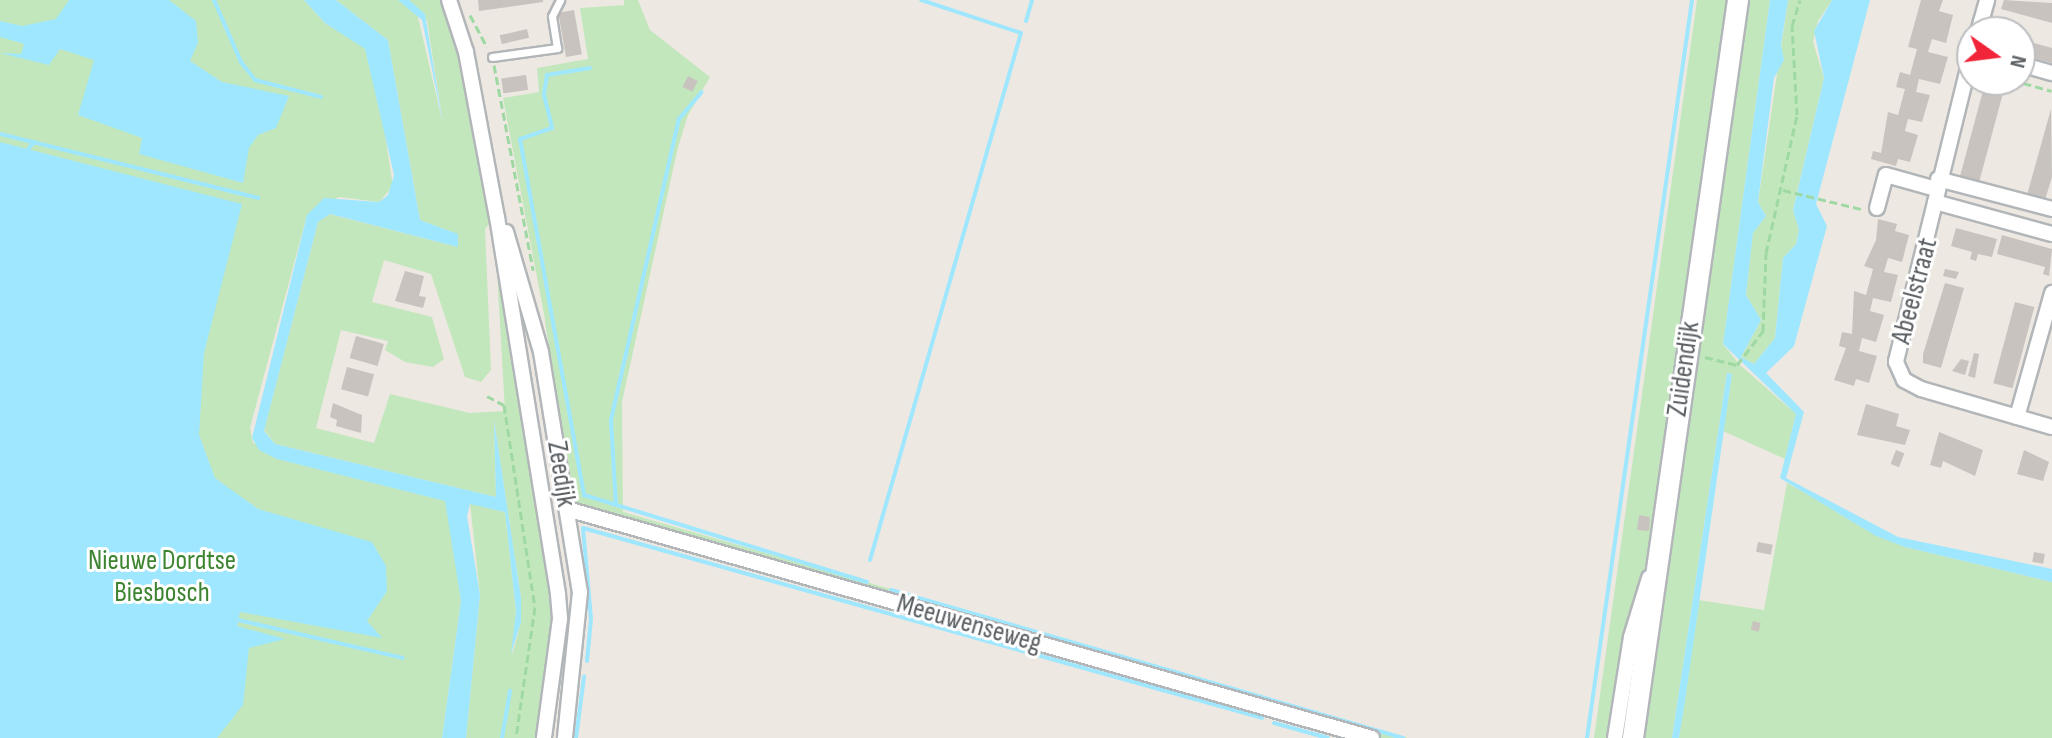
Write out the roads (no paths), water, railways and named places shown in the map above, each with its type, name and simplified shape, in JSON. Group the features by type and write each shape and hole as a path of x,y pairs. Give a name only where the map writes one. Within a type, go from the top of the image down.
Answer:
{"street":[{"name":"Zuidendijk","path":"1633,738 1738,0"},
{"name":"Zeedijk","path":"456,3 497,217 558,595 560,619 544,738"},
{"name":"Abeelstraat","path":"1961,96 1936,190 1932,231 1896,362 1904,380 1921,389 2052,427"},
{"path":"1877,208 1886,175 1936,190 2052,234"},
{"path":"1936,190 2052,209"},
{"name":"Zeedijk","path":"497,217 512,250 541,352 581,606 565,738"},
{"path":"2017,417 2052,293"},
{"name":"Meeuwenseweg","path":"567,509 1372,738"},
{"path":"1615,738 1631,637 1662,535"}],"lane":[{"path":"492,57 557,48 552,16 560,0"}],"water":[{"path":"69,0 169,0 196,21 198,43 190,61 222,82 289,96 276,128 258,135 249,148 243,183 139,154 142,138 78,115 94,60 60,49 49,65 0,53 21,54 24,44 0,37 0,21 22,26 56,19"},
{"path":"304,0 336,0 388,40 420,220 458,234 458,247 330,214 318,222 264,431 275,444 496,497 494,420 521,598 521,622 511,654 516,611 505,512 470,504 467,516 480,595 466,738 442,738 461,601 445,501 277,459 259,450 252,438 307,215 324,198 379,202 388,195 394,175 365,49 325,23"},
{"path":"398,0 409,0 425,14 443,124 422,20"},
{"path":"1770,0 1788,0 1781,45 1784,60 1774,78 1758,202 1766,216 1753,233 1746,295 1761,320 1741,357 1754,364 1775,338 1783,258 1796,244 1799,230 1793,210 1824,78 1814,31 1832,0 1870,0 1816,204 1827,226 1794,346 1766,373 1804,412 1786,478 1898,537 2052,569 2052,582 1905,547 1876,536 1780,478 1796,414 1723,344"},
{"path":"0,142 242,204 204,353 199,435 215,478 258,509 372,542 386,566 387,591 367,621 382,638 240,612 237,626 285,639 249,648 243,705 217,738 0,738"},
{"path":"1727,373 1732,374 1685,701 1679,738 1672,738"}],"waterway":[{"path":"214,0 241,62 255,80 321,97"},
{"path":"870,560 1021,33 921,0"},
{"path":"1026,21 1032,0"},
{"path":"1587,738 1692,0"},
{"path":"590,68 547,75 544,95 552,128 520,139 584,495 867,582"},
{"path":"616,505 611,420 679,119 702,92"},
{"path":"0,134 258,198"},
{"path":"29,148 34,142"},
{"path":"587,661 591,619 583,528 1262,718"},
{"path":"891,590 1403,738"},
{"path":"234,619 403,658"},
{"path":"576,738 584,677"},
{"path":"502,738 510,691"},
{"path":"1274,723 1328,738"}],"park label":[{"name":"Nieuwe Dordtse Biesbosch","path":"162,577"}]}
